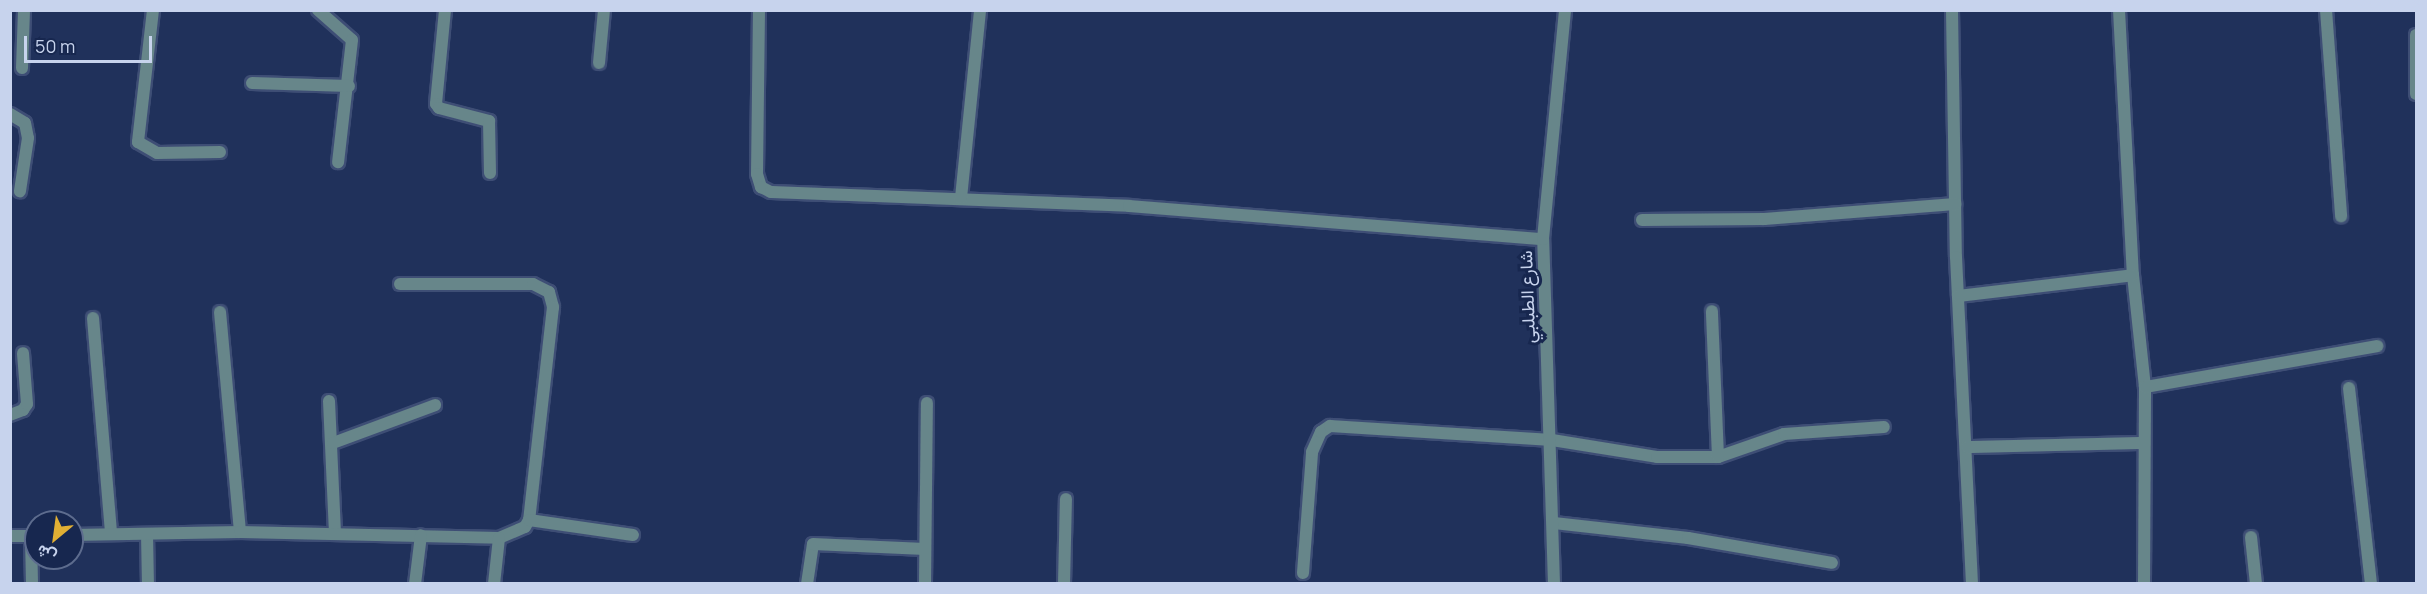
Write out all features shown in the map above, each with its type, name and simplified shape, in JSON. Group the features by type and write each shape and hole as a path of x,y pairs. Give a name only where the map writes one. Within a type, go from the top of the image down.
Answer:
{"street":[{"path":"22,68 24,10"},
{"path":"153,10 138,142 157,153 220,152"},
{"path":"318,10 352,40 350,86 338,162"},
{"path":"445,10 436,104 439,108 489,121 490,173"},
{"path":"599,63 604,10"},
{"path":"759,10 757,174 761,187 771,192 961,198 1380,224 1543,239"},
{"path":"961,198 980,10"},
{"name":"شارع الطبلبي","path":"1554,584 1552,440 1542,291 1543,239 1565,10"},
{"path":"1952,10 1958,296 1972,584"},
{"path":"2119,10 2133,274 2145,387 2144,584"},
{"path":"2326,10 2341,216"},
{"path":"2416,35 2416,94"},
{"path":"252,83 350,86"},
{"path":"10,114 25,123 28,138 20,191"},
{"path":"1642,220 1764,219 1955,204"},
{"path":"1958,296 2133,274"},
{"path":"84,535 240,532 499,538 525,527 529,520 554,307 549,292 533,284 400,284"},
{"path":"1712,311 1718,457"},
{"path":"220,312 240,532"},
{"path":"93,318 111,534"},
{"path":"2145,387 2377,346"},
{"path":"10,415 23,410 27,404 23,353"},
{"path":"2349,388 2371,584"},
{"path":"329,401 333,443 335,533"},
{"path":"925,584 927,403"},
{"path":"333,443 435,405"},
{"path":"1303,573 1312,452 1321,432 1330,426 1552,440 1657,457 1718,457 1784,434 1884,427"},
{"path":"1967,447 2144,443"},
{"path":"1064,584 1066,499"},
{"path":"529,520 633,535"},
{"path":"1554,522 1688,538 1832,563"},
{"path":"147,534 148,584"},
{"path":"415,584 421,535"},
{"path":"2251,537 2256,584"},
{"path":"494,584 499,538"},
{"path":"807,584 813,544 925,549"}]}
